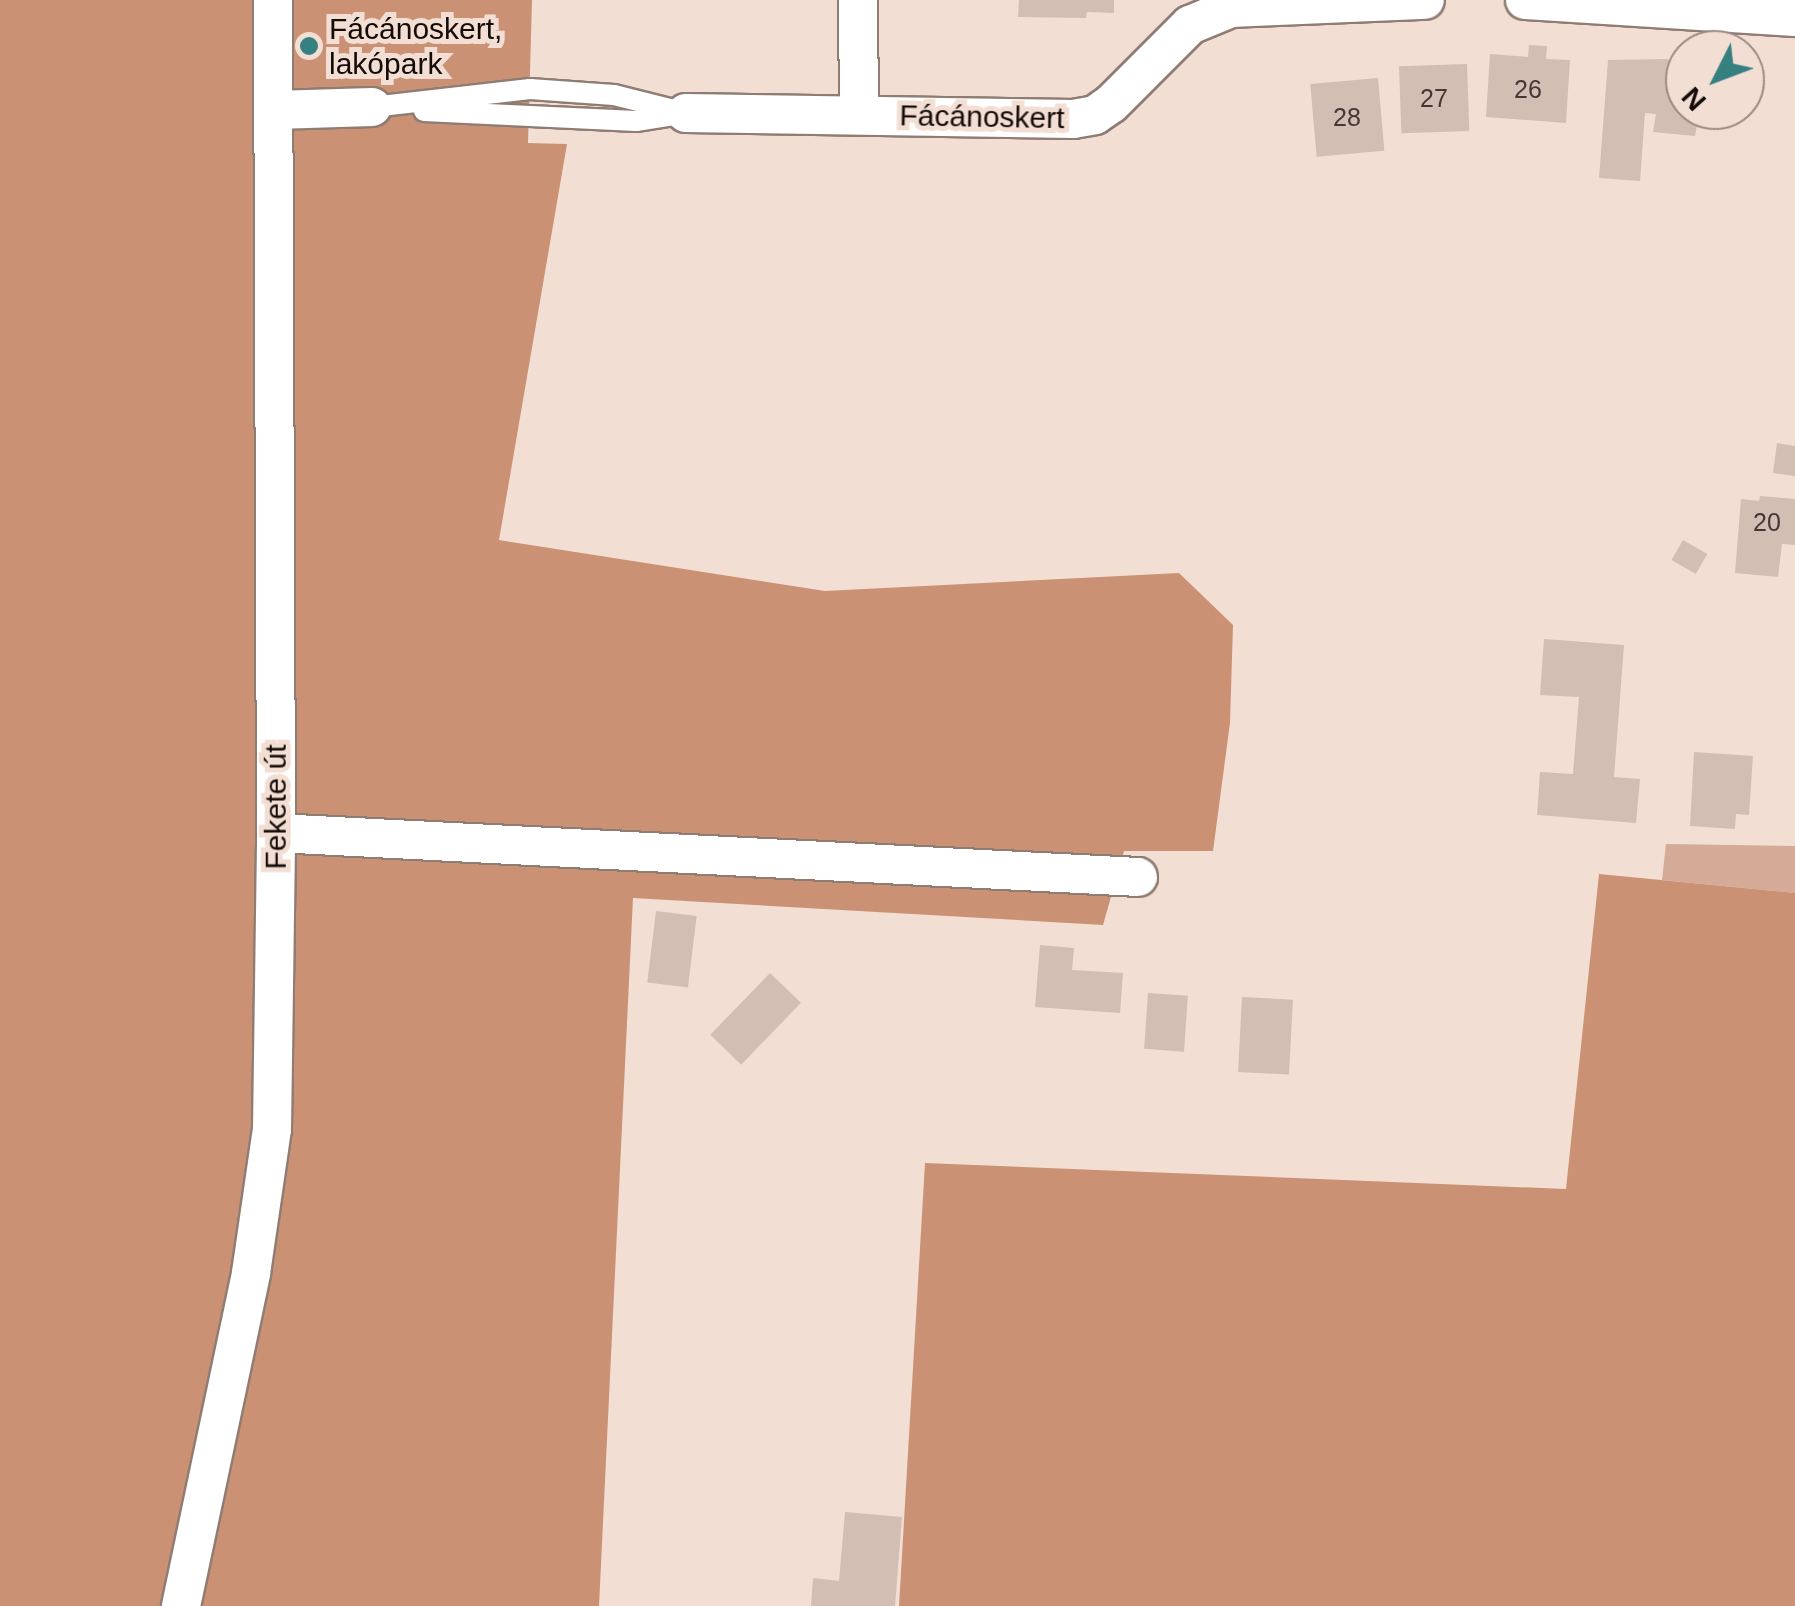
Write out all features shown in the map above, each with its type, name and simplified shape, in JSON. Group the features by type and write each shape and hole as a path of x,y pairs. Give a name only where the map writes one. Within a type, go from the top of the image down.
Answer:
{"street":[{"name":"Fekete út","path":"181,1606 251,1273 272,1129 276,833 273,0"},
{"name":"Fácánoskert","path":"858,0 858,115"},
{"name":"Fácánoskert","path":"686,113 1084,117 1111,104 1190,25 1231,8 1425,0"},
{"path":"1525,0 1795,17"},
{"name":"Fácánoskert","path":"276,110 372,107"},
{"path":"276,833 1138,877"}],"lane":[{"name":"Fácánoskert","path":"372,107 530,88 614,95 686,113"},
{"name":"Fácánoskert","path":"372,107 618,120 686,113"}],"shaded area":[{"path":"0,0 532,0 528,143 567,144 499,540 825,591 1179,573 1233,625 1230,723 1213,851 1124,851 1103,925 633,898 599,1606 0,1606"},
{"path":"1666,844 1795,846 1795,893 1662,880"},
{"path":"1599,874 1795,893 1795,1606 899,1606 925,1163 1566,1189"}],"building":[{"path":"1019,0 1114,0 1114,13 1087,12 1086,18 1018,17"},
{"path":"1529,45 1547,46 1546,59 1570,60 1566,123 1486,117 1490,54 1528,57"},
{"path":"1665,59 1665,130 1696,130 1695,136 1653,132 1656,114 1645,113 1640,181 1599,178 1608,60"},
{"path":"1467,64 1469,131 1401,133 1399,66"},
{"path":"1378,78 1384,151 1317,157 1310,84"},
{"path":"1777,443 1795,446 1795,476 1773,473"},
{"path":"1760,496 1795,499 1795,545 1782,544 1778,577 1735,573 1741,499 1759,501"},
{"path":"1683,540 1707,554 1696,574 1672,560"},
{"path":"1544,639 1624,645 1614,777 1640,779 1636,823 1537,815 1540,772 1573,774 1579,697 1540,695"},
{"path":"1694,752 1753,756 1749,815 1736,814 1735,829 1690,826"},
{"path":"656,911 697,916 688,987 647,982"},
{"path":"1040,945 1074,948 1072,970 1123,973 1120,1013 1035,1007"},
{"path":"770,973 801,1003 741,1065 710,1035"},
{"path":"1148,993 1188,996 1184,1052 1144,1049"},
{"path":"1242,997 1293,1000 1289,1075 1238,1072"},
{"path":"845,1512 902,1517 895,1606 811,1606 813,1578 839,1581"}],"place":[{"name":"Fácánoskert, lakópark","path":"309,46"}]}
